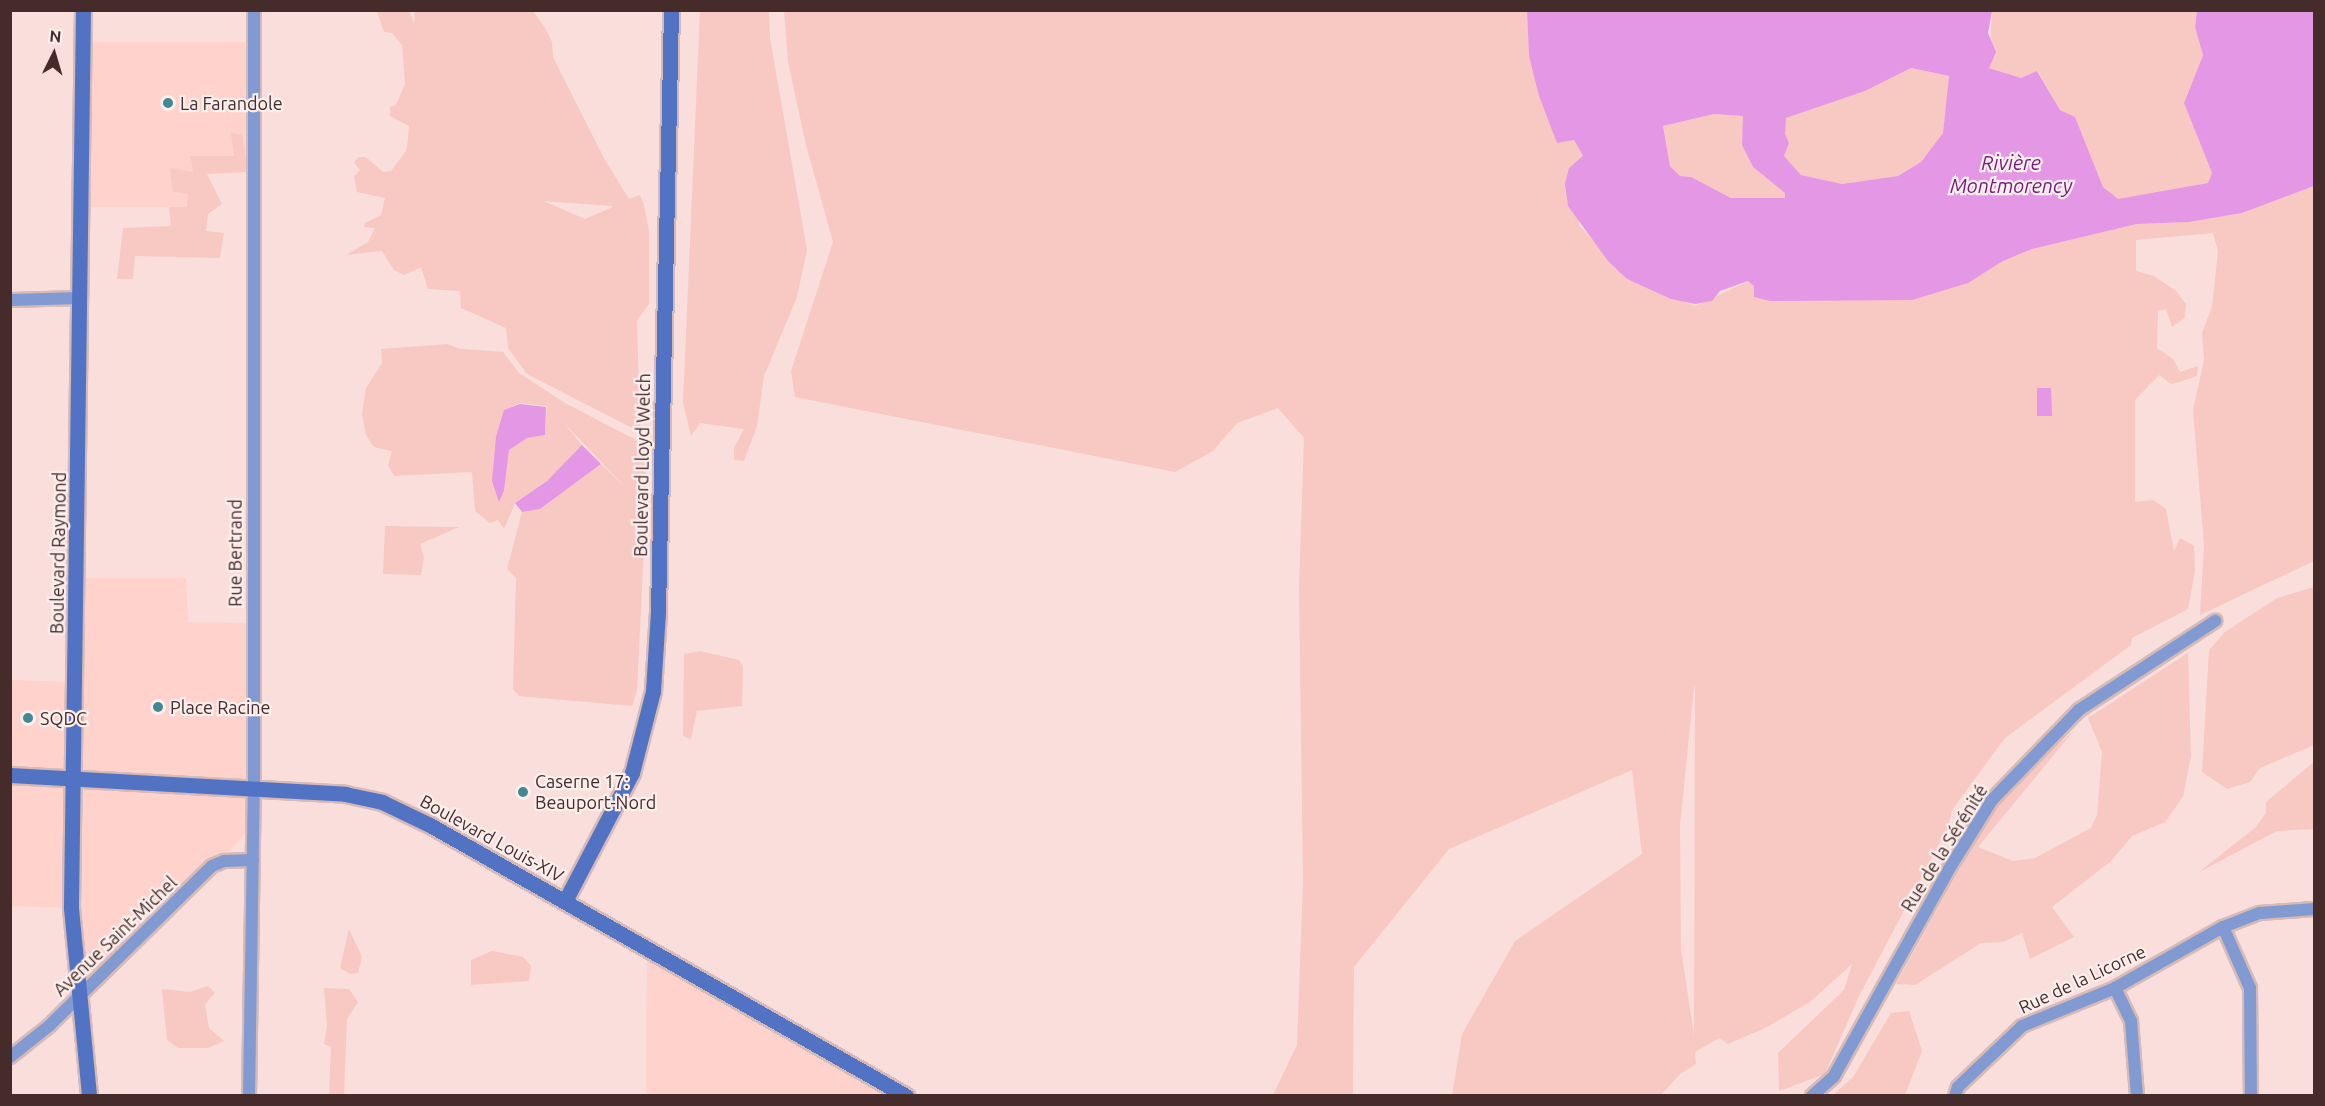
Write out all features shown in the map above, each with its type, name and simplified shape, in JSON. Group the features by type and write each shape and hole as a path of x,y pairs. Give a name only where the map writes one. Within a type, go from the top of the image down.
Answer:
{"main road":[{"name":"Boulevard Raymond","path":"83,10 81,298 71,778 71,908 81,994 88,1095"},
{"name":"Boulevard Lloyd Welch","path":"565,901 632,773 653,691 658,611 671,10"},
{"name":"Boulevard Louis-XIV","path":"10,775 345,794 381,802 430,825 906,1095"}],"street":[{"name":"Rue Bertrand","path":"249,1095 254,789 254,10"},
{"path":"10,300 81,298"},
{"name":"Rue de la Sérénité","path":"1812,1095 1834,1076 1948,869 1992,800 2079,710 2215,621"},
{"name":"Avenue Saint-Michel","path":"10,1057 81,994 212,866 224,861 253,860"},
{"name":"Rue de la Licorne","path":"1955,1095 1958,1087 2022,1026 2115,988 2223,927 2260,913 2314,909"},
{"path":"2223,927 2250,988 2251,1095"},
{"path":"2115,988 2131,1021 2137,1095"}],"shaded area":[{"path":"377,11 409,11 414,23 415,11 533,11 545,28 552,42 553,57 605,160 629,199 640,195 644,205 649,231 649,304 637,320 640,432 527,374 508,348 506,328 461,308 460,291 428,289 421,267 404,275 394,270 382,251 346,255 368,242 375,228 364,227 365,223 381,215 385,198 357,192 354,176 360,170 354,163 358,157 366,157 383,172 391,171 406,151 408,140 409,126 390,116 390,107 396,105 405,84 402,45 392,33 384,32","holes":["543,201 612,206 585,219"]},
{"path":"700,11 769,11 770,38 807,250 797,297 764,376 757,426 744,461 734,460 734,448 744,429 700,423 691,436 683,403"},
{"path":"784,11 1527,11 1529,56 1557,143 1574,140 1583,156 1578,164 1579,225 1627,279 1695,306 1749,281 1754,286 1968,283 2003,261 2032,249 2137,224 2189,222 2242,213 2314,186 2314,561 2200,615 2204,545 2193,410 2204,360 2202,333 2212,307 2218,251 2213,233 2136,240 2136,271 2154,276 2176,291 2186,304 2185,318 2172,327 2166,309 2158,311 2157,348 2173,359 2180,372 2198,366 2197,376 2171,384 2159,375 2135,400 2135,502 2153,500 2166,509 2174,551 2180,538 2194,546 2195,571 2188,609 2132,638 2131,645 2005,738 1952,810 1948,827 1859,996 1825,1074 1779,1091 1778,1053 1844,990 1852,964 1810,1002 1767,1027 1728,1044 1719,1038 1695,1052 1696,1064 1680,1074 1661,1095 1452,1095 1462,1034 1515,941 1642,854 1632,770 1449,849 1354,967 1353,1095 1273,1095 1297,1045 1303,882 1299,587 1304,438 1278,408 1237,423 1213,451 1175,472 795,397 791,371 833,242 806,145 788,62","holes":["1695,687 1694,1036 1681,949 1680,825"]},
{"path":"1992,11 2197,11 2195,27 2203,54 2184,103 2212,173 2208,183 2118,200 2103,187 2075,117 2060,110 2038,71 2021,78 1989,68"},
{"name":"La Farandole","path":"82,42 254,42 254,164 203,164 203,207 82,207"},
{"path":"1911,68 1949,76 1943,133 1921,162 1898,176 1842,184 1801,175 1784,156 1789,143 1784,134 1786,118 1865,91"},
{"path":"1714,114 1744,116 1742,145 1753,167 1785,193 1785,198 1731,198 1691,177 1680,176 1670,166 1663,126"},
{"path":"231,133 242,135 248,172 207,174 222,204 208,214 206,231 224,233 220,258 135,256 133,279 117,279 123,228 171,226 169,207 187,207 188,194 173,192 170,168 193,172 190,156 234,156"},
{"path":"447,344 461,349 503,352 519,373 565,403 638,441 646,469 645,527 637,690 632,706 519,696 513,689 516,578 507,569 522,512 540,509 601,464 626,488 563,422 582,445 547,481 515,503 504,529 498,520 490,523 475,511 472,472 394,476 388,465 392,451 374,447 366,435 362,414 366,388 382,363 381,349","holes":["520,403 547,406 545,435 527,438 509,450 504,491 499,501 504,410"]},
{"path":"385,526 459,527 420,544 424,558 421,575 383,574"},
{"path":"78,578 186,578 188,622 252,623 253,826 176,906 81,995 71,908 11,906 11,680 74,682"},
{"path":"2314,587 2314,745 2260,768 2250,782 2227,789 2202,772 2209,650 2225,632 2277,598"},
{"path":"700,651 739,660 743,666 742,706 697,711 691,739 683,736 684,654"},
{"path":"2188,653 2191,756 2183,797 2165,822 2132,836 2111,861 2052,907 2074,937 2030,959 2022,933 2003,942 1981,943 1915,985 1896,984 1994,806 2076,728 1978,847 2013,861 2035,858 2091,828 2097,815 2102,752 2088,718"},
{"path":"2314,762 2314,829 2277,831 2199,872 2256,827 2266,813 2266,802"},
{"path":"349,929 362,957 358,973 350,974 340,968"},
{"path":"647,948 906,1096 646,1096"},
{"path":"492,951 523,957 531,966 529,981 471,985 471,960"},
{"path":"208,986 215,993 205,1004 209,1028 224,1041 208,1048 178,1048 167,1040 162,989 190,992"},
{"path":"324,988 349,989 358,1002 347,1019 344,1095 329,1095 331,1047 324,1044 327,1026"},
{"path":"1909,1011 1922,1051 1905,1095 1833,1095 1853,1077 1891,1013"}],"water":[{"name":"Rivière Montmorency","path":"1527,11 1992,11 1988,33 1996,52 1989,68 2021,78 2037,71 2060,110 2075,117 2103,187 2118,199 2208,183 2212,173 2184,103 2203,55 2195,27 2197,11 2314,11 2314,186 2242,213 2189,222 2137,224 2032,249 2003,261 1968,283 1912,300 1770,301 1754,297 1754,286 1748,281 1720,291 1712,301 1695,304 1671,299 1627,279 1608,261 1568,206 1565,184 1569,168 1583,156 1574,140 1557,143 1539,96 1529,56","holes":["1911,68 1949,76 1943,133 1921,162 1898,176 1842,184 1801,175 1784,156 1789,143 1785,134 1786,118 1865,91","1714,114 1743,116 1742,145 1753,167 1785,193 1785,198 1731,198 1691,177 1680,176 1670,166 1663,126"]},
{"path":"2037,388 2051,388 2052,416 2037,416"},
{"path":"520,404 546,407 545,435 527,438 509,450 504,491 499,502 492,481 496,437 504,410"},
{"path":"582,445 601,464 540,509 522,512 515,503 547,481"}],"place":[{"name":"La Farandole","path":"168,103"},
{"name":"Place Racine","path":"158,707"},
{"name":"SQDC","path":"28,718"},
{"name":"Caserne 17: Beauport-Nord","path":"523,792"}]}
